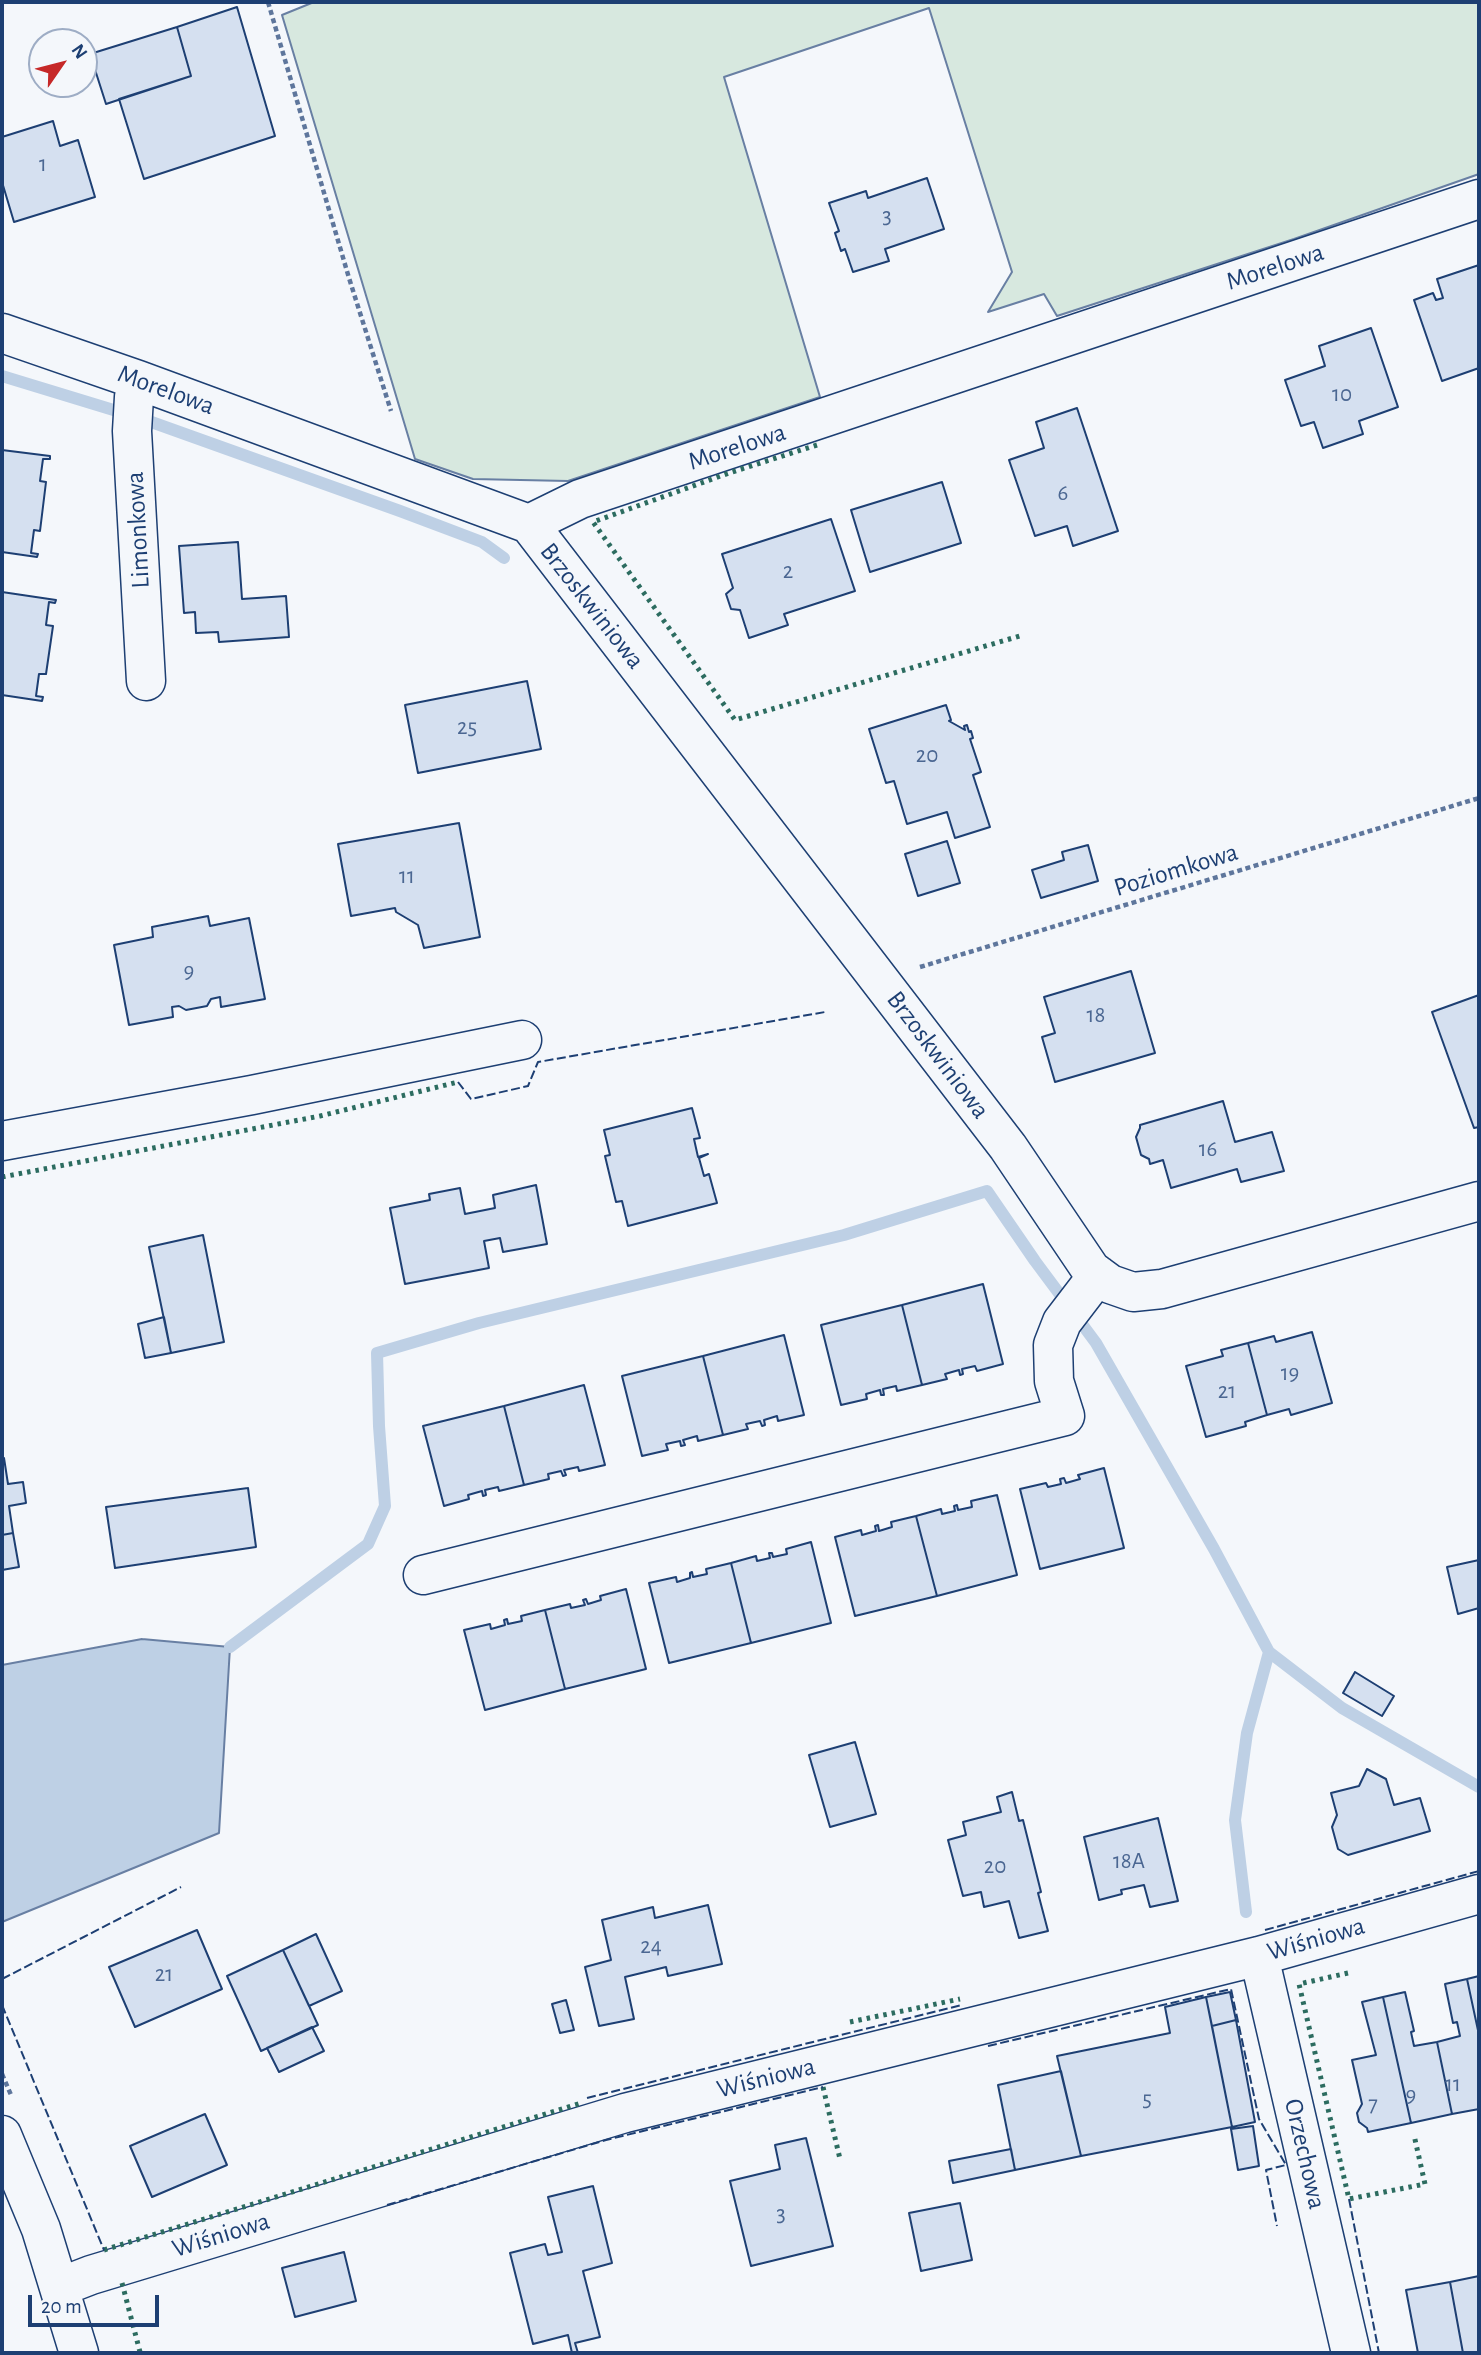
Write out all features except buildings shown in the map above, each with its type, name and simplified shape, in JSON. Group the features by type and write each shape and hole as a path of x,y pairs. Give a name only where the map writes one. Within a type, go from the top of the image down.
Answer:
{"street":[{"name":"Morelowa","path":"2,333 135,403 529,524 593,494 1479,199"},
{"name":"Limonkowa","path":"135,403 146,681"},
{"name":"Brzoskwiniowa","path":"529,524 1008,1147 1091,1270 1110,1284 1133,1292 1162,1289 1479,1201"},
{"path":"2,1141 252,1095 522,1040"},
{"path":"423,1575 1065,1416 1054,1381 1054,1345 1062,1322 1098,1275"},
{"name":"Wiśniowa","path":"60,2287 91,2275 625,2113 1259,1956 1479,1894"},
{"name":"Orzechowa","path":"1259,1956 1351,2353"},
{"path":"2,2135 41,2229 79,2353"}],"path":[{"path":"268,2 391,411"},
{"name":"Poziomkowa","path":"888,988 920,967 1479,798"}],"shaded area":[{"path":"314,2 1479,2 1479,174 1294,239 1057,316 1044,294 988,312 1012,272 929,8 724,77 820,397 568,481 473,479 415,459 282,15"}],"water":[{"path":"142,1639 230,1647 219,1833 2,1922 2,1665"}],"waterway":[{"path":"2,376 143,419 400,511 482,542 504,558"},
{"path":"230,1647 368,1544 385,1506 377,1353 479,1323 844,1235 987,1191 1096,1343 1214,1549 1269,1652 1342,1708 1479,1787"},
{"path":"1246,1912 1235,1820 1247,1733 1269,1652"}],"hedge":[{"path":"817,445 729,473 593,522 735,720 1023,635"},
{"path":"2,1177 320,1116 458,1082"},
{"path":"1348,1973 1299,1984 1349,2199 1425,2184 1414,2135"},
{"path":"850,2022 960,1999"},
{"path":"823,2087 840,2159"},
{"path":"104,2250 581,2103"},
{"path":"122,2283 140,2352"}],"fence":[{"path":"458,1082 471,1099 528,1086 538,1062 825,1012"},
{"path":"1265,1930 1479,1871"},
{"path":"2,1979 181,1887"},
{"path":"988,2046 1231,1989 1259,2119 1286,2165 1266,2170 1277,2226"},
{"path":"2,2005 104,2250"},
{"path":"587,2098 962,2005"},
{"path":"387,2205 606,2140 823,2087"},
{"path":"1349,2199 1379,2353"}]}
